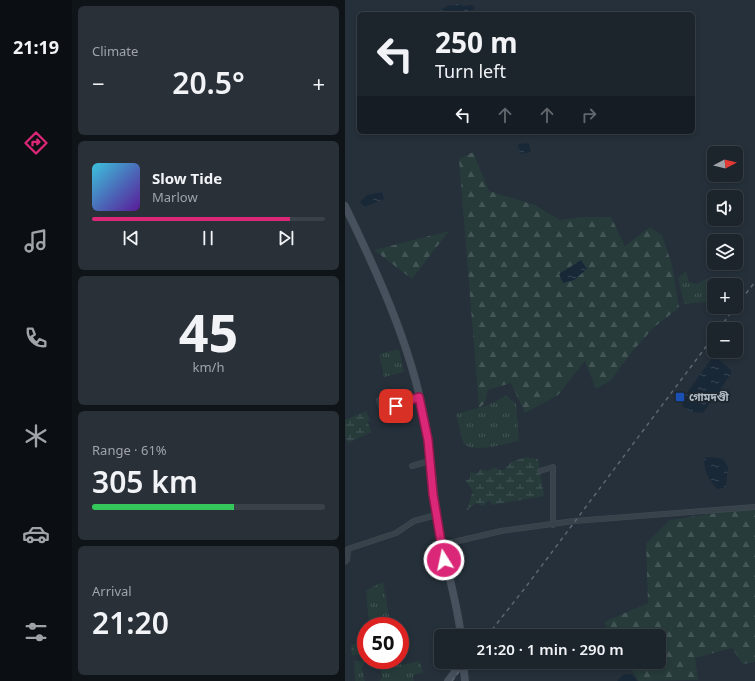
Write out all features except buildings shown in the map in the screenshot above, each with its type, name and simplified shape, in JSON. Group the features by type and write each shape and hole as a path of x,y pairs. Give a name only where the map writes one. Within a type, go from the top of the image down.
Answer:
{"main road":[{"path":"345,206 376,269 398,323 419,397 428,440 429,461 441,545 459,629"},
{"path":"448,681 457,669"},
{"path":"464,669 465,681"}],"street":[{"path":"379,400 383,410 385,411 419,397"},
{"path":"412,466 429,461"},
{"path":"540,471 553,467 553,525"},
{"path":"441,545 501,531 574,521 755,507"},
{"path":"345,562 347,560 348,549 396,533 414,520 436,515"}],"green space":[{"path":"473,152 489,191 535,205 560,220 581,217 611,217 625,246 650,227 662,235 672,265 679,308 654,327 631,353 611,380 596,389 585,361 558,395 525,413 511,383 488,390 485,403 479,408 459,159"},
{"path":"449,231 412,279 374,250"},
{"path":"686,271 689,282 697,284 707,279 707,302 684,304 678,278"},
{"path":"399,349 404,372 384,377 379,354"},
{"path":"506,396 516,403 519,441 481,448 474,448 463,443 456,414 485,406"},
{"path":"366,411 370,420 367,421 372,432 348,443 345,436 345,420"},
{"path":"526,457 538,459 544,496 492,505 490,500 483,506 476,503 466,511 473,491 465,480 470,479 470,471 476,474 481,469 487,471 495,467 499,470 504,470 511,462"},
{"path":"755,507 755,662 743,664 732,648 695,658 698,680 639,681 631,669 666,669 666,629 608,629 604,622 648,603 646,544 670,520"},
{"path":"383,582 389,617 368,617 366,590"},
{"path":"357,644 357,655 352,656 351,645"},
{"path":"354,661 357,661 357,669 362,669 365,681 355,681"},
{"path":"420,661 423,673 413,675 414,681 379,681 382,677 380,669 409,669 409,663"}],"water":[{"path":"457,3 463,6 472,5 475,7 471,12 440,12 448,5 454,6"},
{"path":"529,143 531,152 520,154 518,144"},
{"path":"382,192 384,199 364,207 360,202 367,195"},
{"path":"581,260 587,269 574,280 563,283 559,274"},
{"path":"712,358 718,359 731,370 731,374 703,413 692,412 682,406 686,394"},
{"path":"711,457 723,459 728,467 726,487 717,489 707,475 704,458"},
{"path":"623,675 633,675 637,681 617,681"}],"railway":[{"path":"743,297 755,282"},
{"path":"724,322 730,314"},
{"path":"493,629 707,345"},
{"path":"452,681 461,669"}],"place":[{"name":"গোমদণ্ডী","path":"680,397"}],"route":[{"path":"396,406 419,397 428,440 433,494 444,560"}]}
